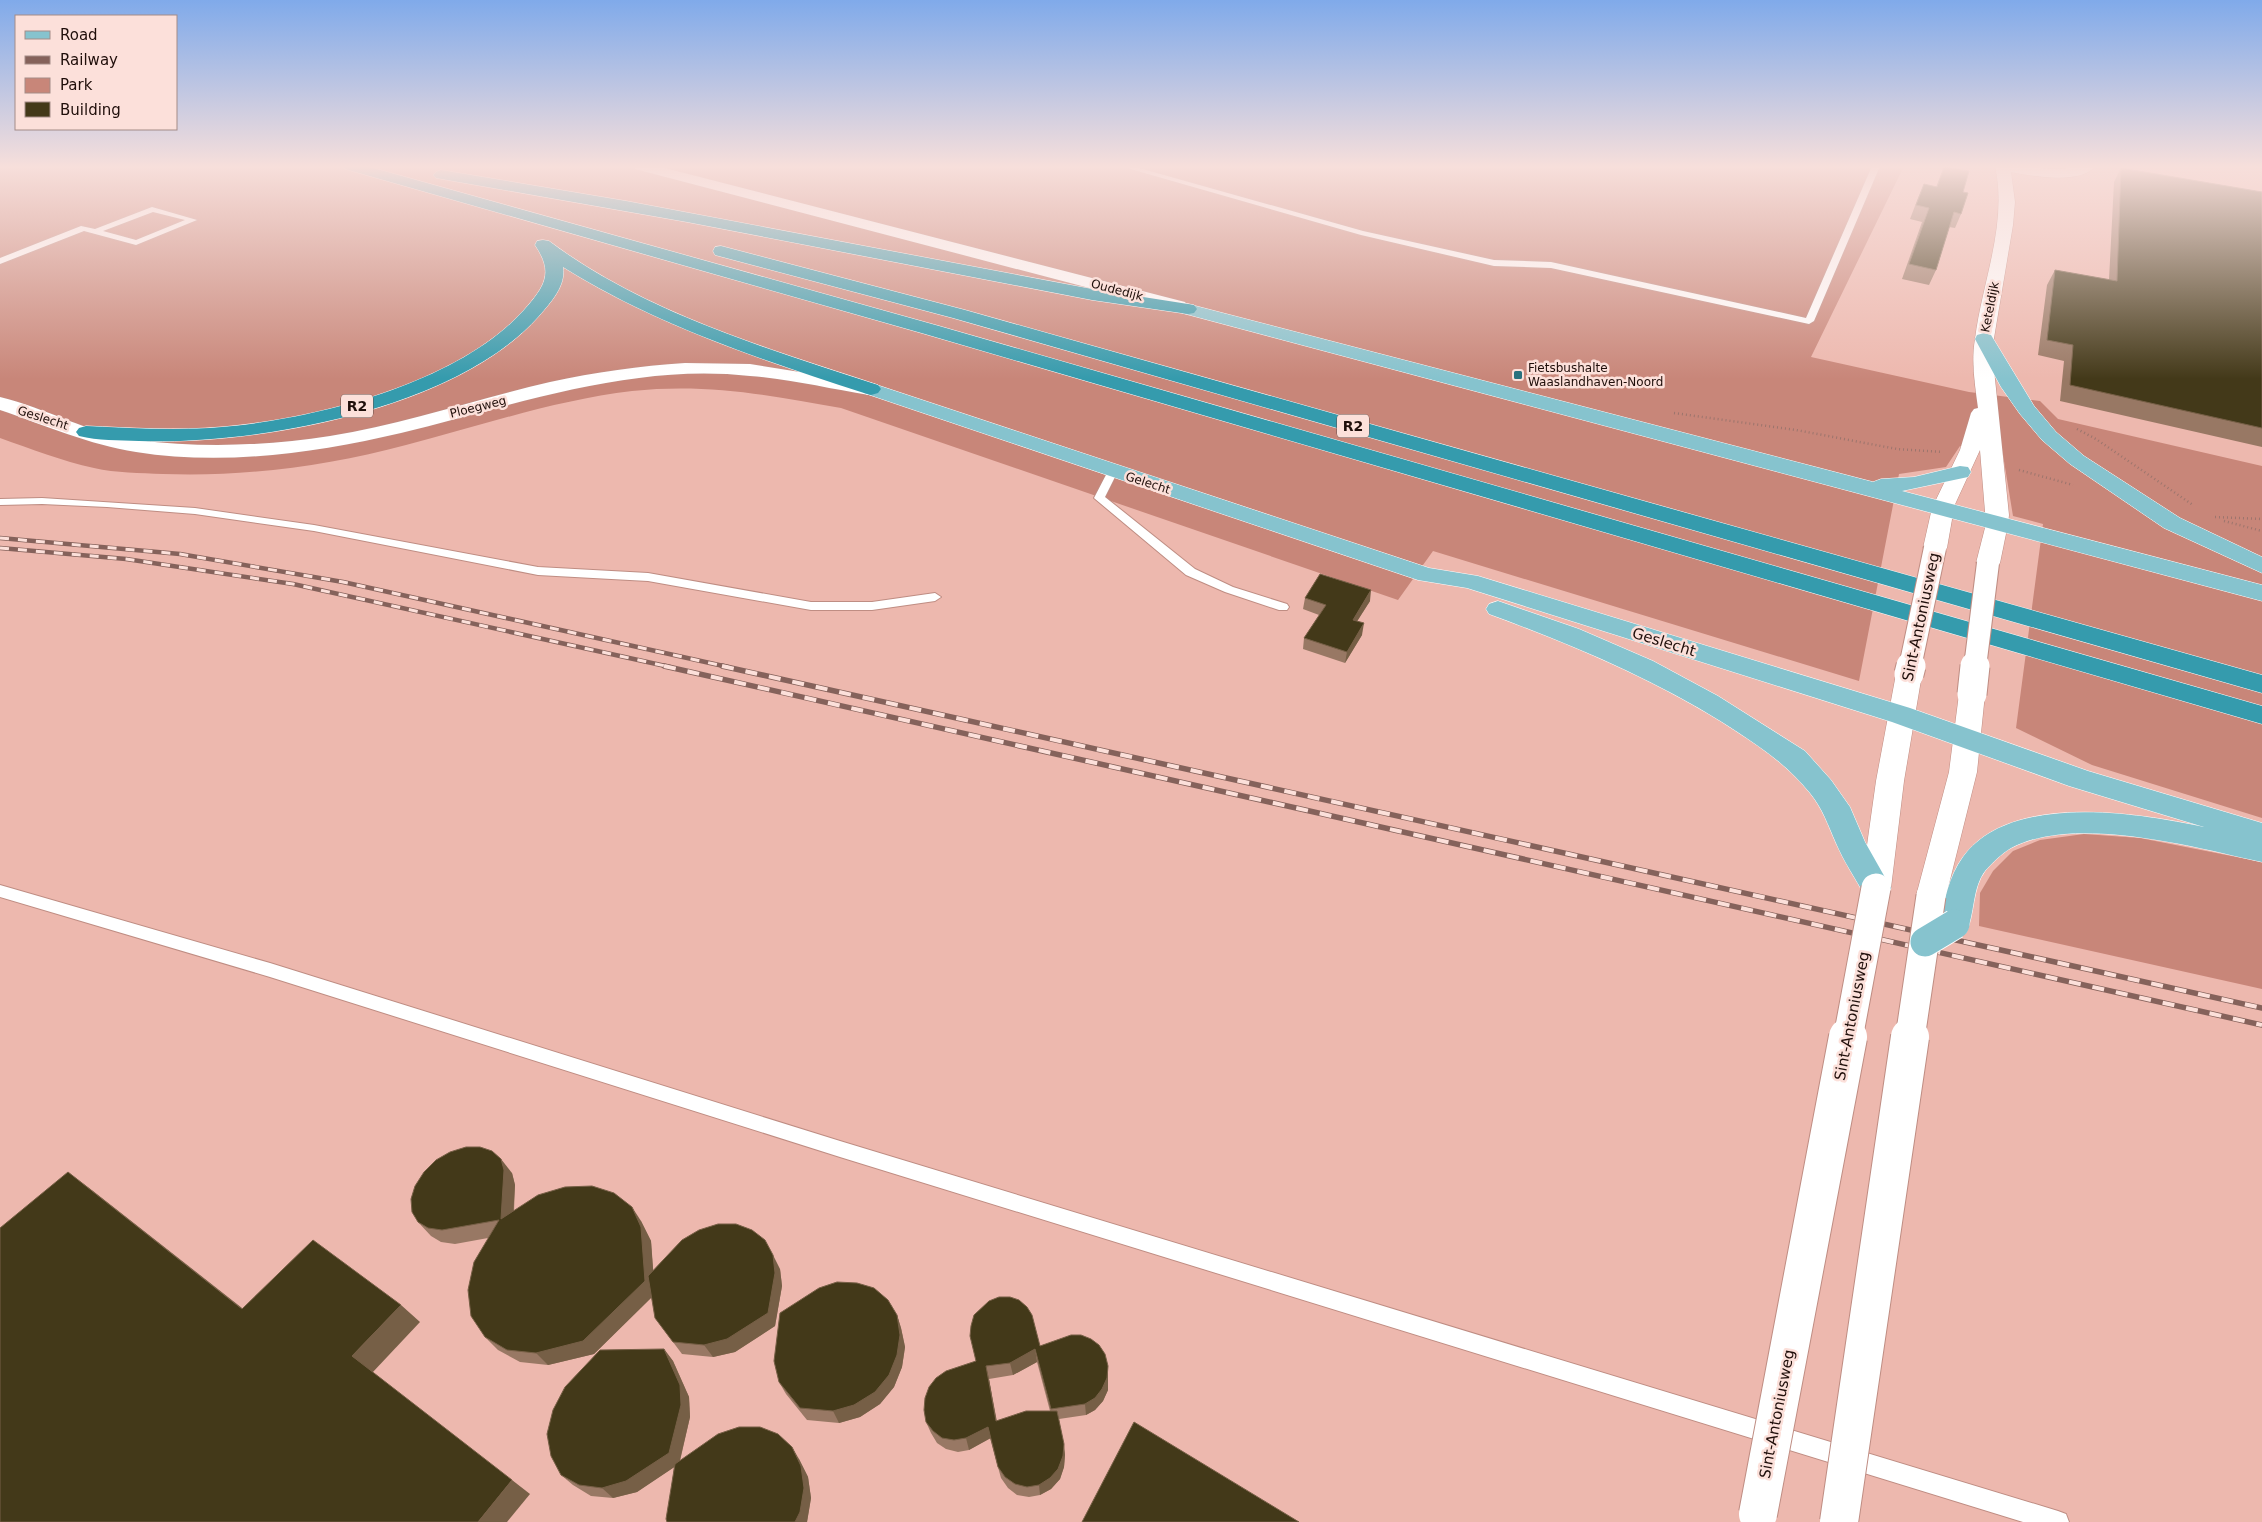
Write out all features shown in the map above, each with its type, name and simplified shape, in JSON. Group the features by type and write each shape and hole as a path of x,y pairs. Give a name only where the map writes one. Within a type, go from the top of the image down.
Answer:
{"highway":[{"name":"R2","path":"532,237 548,249 626,295 678,321 720,338 871,389"},
{"name":"R2","path":"599,237 932,330 2262,715"},
{"name":"R2","path":"666,237 978,319 2262,684"},
{"name":"R2","path":"795,237 1049,285 1128,302 1188,308"},
{"name":"R2","path":"86,432 172,436 241,431 308,419 347,409 437,378 482,354 503,340 533,315 550,290 556,271 548,249"}],"main road":[{"path":"1188,308 2262,593"},
{"path":"1984,339 2010,387 2027,410 2050,436 2078,460 2172,523 2262,566"},
{"name":"Gelecht","path":"871,389 1426,575"},
{"path":"1862,486 1914,483 1960,472"},
{"path":"1426,575 1462,596 1570,635 1644,667 1709,702 1758,732 1795,758 1821,787 1840,815 1851,844 1876,888"},
{"name":"Geslecht","path":"1426,575 1470,581 1901,716 2079,778 2262,834"},
{"path":"1925,942 1955,924 1945,900 1962,885 1976,862 1998,841 2028,829 2075,822 2134,826 2262,851"}],"street":[{"name":"Oudedijk","path":"914,237 1188,308"},
{"name":"Keteldijk","path":"1997,524 1999,506 1990,456 1992,430 1982,361 1984,339 2003,237"},
{"name":"Ploegweg","path":"86,432 136,446 176,450 237,451 295,447 392,429 551,388 604,377 685,369 750,370 871,389"},
{"name":"Keteldijk","path":"1943,508 1978,431 1985,390"},
{"name":"Geslecht","path":"0,403 86,432"},
{"name":"Sint-Antoniusweg","path":"1757,1518 1876,888 1890,781 1901,716 1943,508"},
{"path":"1945,900 1968,738 1988,563 1997,524"},
{"path":"1839,1522 1925,942"}],"lane":[{"path":"0,260 60,237"},
{"path":"116,237 136,243 151,237"},
{"path":"1378,237 1494,263 1551,265 1809,321 1845,237"},
{"path":"1113,471 1099,498 1179,564 1192,574 1211,582 1283,607"},
{"path":"0,502 42,501 195,511 314,528 538,572 648,577 811,606 872,606 935,597"},
{"path":"0,891 270,970 840,1149 2058,1522"}],"path":[{"path":"2069,425 2096,439 2193,506"},
{"path":"2018,470 2076,486"},
{"path":"2209,517 2249,516 2262,519"}],"green space":[{"path":"0,237 1869,237 1811,357 1969,392 2040,401 2058,419 2262,466 2262,818 2092,765 2016,728 2043,524 2013,516 2003,455 1960,446 1946,467 1899,474 1859,681 1433,551 1398,600 841,408 737,392 686,388 632,391 603,395 546,407 434,438 346,459 255,472 224,474 111,471 70,462 0,438"},
{"path":"2084,834 2140,838 2262,862 2262,989 1979,926 1980,893 1993,871 2013,851 2040,840"}],"building":[{"path":"1919,237 1946,237 1936,270 1909,264"},
{"path":"2119,237 2262,237 2262,428 2070,385 2073,345 2047,340 2055,270 2117,281"},
{"path":"1320,574 1371,590 1353,620 1364,623 1347,652 1304,638 1326,605 1305,598"},
{"path":"466,1147 480,1147 492,1151 501,1159 504,1170 501,1219 538,1195 565,1187 592,1186 614,1193 632,1207 641,1227 645,1281 583,1341 536,1353 507,1350 485,1337 471,1316 468,1290 474,1262 499,1220 442,1230 428,1228 418,1222 412,1212 411,1199 415,1186 424,1172 436,1160 450,1152"},
{"path":"68,1172 242,1309 313,1240 401,1305 352,1356 512,1480 478,1522 0,1522 0,1228"},
{"path":"718,1224 736,1224 752,1230 765,1240 773,1255 775,1273 768,1313 727,1339 704,1345 673,1342 655,1318 648,1276 682,1240 699,1230"},
{"path":"837,1282 857,1283 874,1288 888,1300 897,1315 900,1335 897,1355 889,1375 875,1392 854,1405 833,1411 800,1408 779,1382 774,1361 780,1313 819,1288"},
{"path":"999,1297 1010,1297 1019,1300 1027,1307 1032,1315 1040,1346 1071,1335 1081,1335 1099,1345 1105,1354 1108,1366 1107,1378 1095,1398 1085,1404 1051,1409 1035,1349 1010,1363 986,1366 996,1421 1026,1411 1057,1411 1064,1444 1063,1456 1058,1469 1050,1478 1039,1485 1027,1487 1015,1484 1005,1477 998,1467 988,1427 966,1438 954,1440 942,1438 926,1422 925,1398 929,1387 936,1378 946,1371 976,1361 970,1336 974,1315 989,1301"},
{"path":"664,1349 680,1385 681,1405 669,1453 626,1481 602,1488 579,1485 561,1475 551,1456 547,1434 553,1410 565,1387 600,1350"},
{"path":"1134,1422 1299,1522 1082,1522"},
{"path":"739,1427 760,1427 778,1434 792,1447 801,1466 804,1488 800,1512 795,1522 667,1522 675,1464 718,1434"}],"railway":[{"path":"0,538 180,554 343,582 728,667"},
{"path":"0,548 126,559 293,584 670,667"},
{"path":"664,666 2262,1025"},
{"path":"722,666 2262,1008"}],"place":[{"name":"Fietsbushalte Waaslandhaven-Noord","path":"1518,375"}]}
